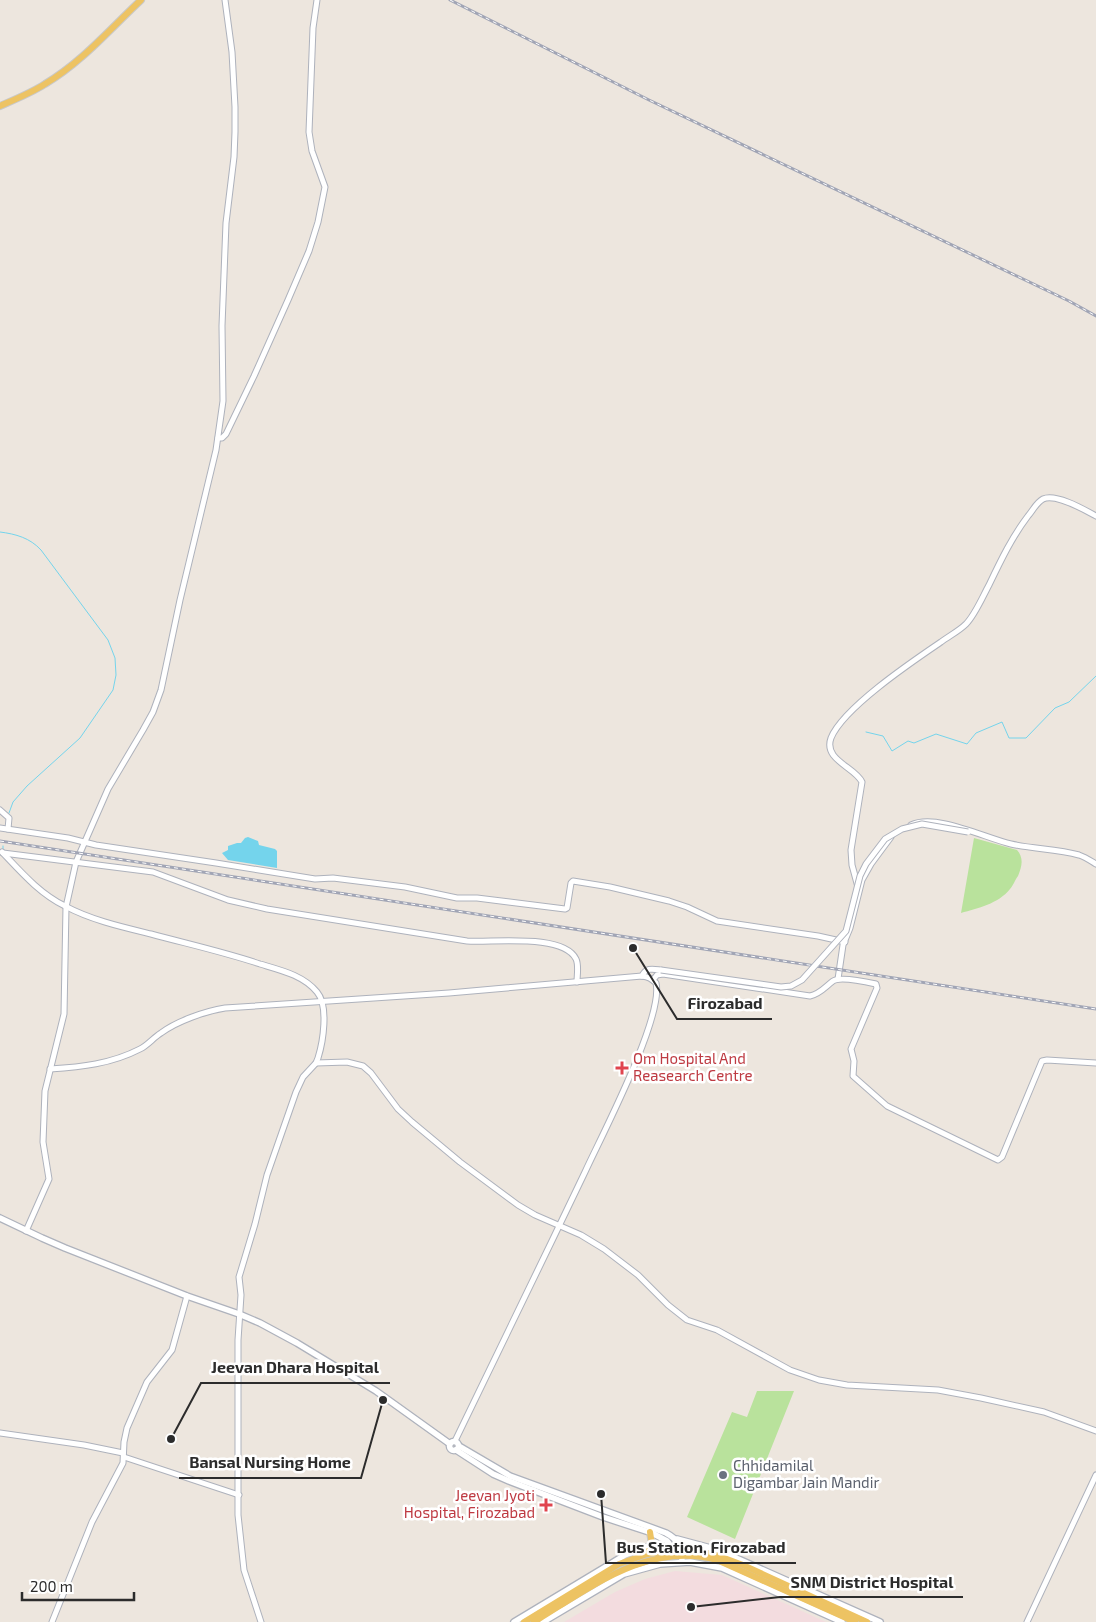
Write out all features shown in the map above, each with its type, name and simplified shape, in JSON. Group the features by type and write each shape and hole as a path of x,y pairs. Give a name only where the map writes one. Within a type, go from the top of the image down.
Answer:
{"main road":[{"path":"0,106 47,84 87,53 141,0"},
{"path":"0,1218 42,1238 260,1323 376,1391 455,1445 503,1474 650,1532 667,1541 674,1556"},
{"path":"584,1506 654,1528 674,1538 718,1550 880,1622"},
{"path":"647,1554 652,1545 650,1532"},
{"path":"674,1538 680,1545 682,1556"},
{"path":"514,1622 618,1559 652,1545"},
{"path":"682,1556 697,1551 719,1556 743,1565 867,1622"},
{"path":"524,1622 608,1570 647,1554 699,1556 717,1560 855,1622"},
{"path":"543,1622 624,1574 660,1564 674,1556"},
{"path":"534,1622 625,1568 650,1560 674,1556 682,1556 722,1568 842,1622"}],"street":[{"path":"26,1231 49,1179 43,1136 45,1091 64,1014 66,907 76,862 108,789 153,712 161,690 218,438 223,401 222,322 226,223 235,132 232,52 225,0"},
{"path":"218,438 225,435 288,300 312,241 325,191 324,182 312,151 308,132 313,28 317,0"},
{"path":"859,890 851,854 862,782 860,777 833,755 830,747 831,738 848,714 889,679 968,622 982,599 1011,540 1042,500 1051,497 1096,516"},
{"path":"0,810 9,818 8,829"},
{"path":"838,979 844,942 850,928 859,890 865,874 887,841 898,832 922,821 970,830 975,833"},
{"path":"642,976 643,972 647,970 662,970 781,987 795,984 802,980 846,931 860,876 866,864 885,839 905,828 924,824 975,833 1009,844 1080,855 1096,864"},
{"path":"0,828 68,838 96,846 235,865 315,879 333,878 405,887 457,898 482,898 565,909 567,908 573,881 610,887 669,901 717,920 844,942"},
{"path":"1,852 154,872 228,900 267,909 467,941 526,940 547,944 562,948 574,956 578,967 576,982"},
{"path":"1,852 42,893 66,907 130,929 244,959 296,976 320,995 324,1017 319,1055 316,1063 303,1076 298,1086 267,1175 256,1224 239,1277 241,1295 238,1372 238,1515 244,1570 261,1622"},
{"path":"653,980 657,975 663,974 810,996 819,993 838,979 874,984 877,986 851,1049 854,1061 853,1076 887,1106 995,1159 1002,1157 1042,1061 1096,1063"},
{"path":"50,1069 88,1066 106,1062 140,1049 161,1032 172,1026 218,1009 459,992 642,976 653,980 656,983 657,989 646,1035 615,1109 455,1445"},
{"path":"316,1063 347,1062 363,1066 371,1073 406,1117 460,1162 525,1210 581,1235 604,1249 638,1275 668,1305 687,1320 717,1330 799,1374 847,1385 938,1390 963,1394 1044,1412 1096,1431"},
{"path":"52,1622 86,1536 123,1463 127,1428 148,1382 172,1350 187,1296"},
{"path":"0,1433 84,1445 124,1455 238,1495"},
{"path":"1027,1622 1096,1475"}],"shaded area":[{"path":"675,1571 722,1575 826,1622 564,1622 615,1592 645,1579"}],"green space":[{"path":"974,838 1017,850 1021,856 1021,865 1018,876 1011,888 1000,898 987,905 961,913"},
{"path":"757,1391 794,1391 735,1539 687,1517 732,1412 747,1417"}],"water":[{"path":"248,837 258,841 259,845 277,851 277,868 228,860 222,853 228,850 228,846 241,843"}],"waterway":[{"path":"0,532 22,537 32,542 41,550 108,640 115,658 116,675 113,690 80,738 27,786 13,802 9,813"},
{"path":"866,732 883,736 892,751 908,741 914,743 936,734 967,744 976,733 1002,722 1009,738 1026,738 1055,708 1069,702 1096,676"}],"railway":[{"path":"450,0 649,100 1069,301 1096,316"},
{"path":"0,841 1096,1009"}],"place":[{"name":"Firozabad","path":"633,948"},
{"name":"Om Hospital And Reasearch Centre","path":"622,1068"},
{"name":"Bansal Nursing Home","path":"383,1400"},
{"name":"Jeevan Dhara Hospital","path":"171,1439"},
{"name":"Chhidamilal Digambar Jain Mandir","path":"723,1475"},
{"name":"Bus Station, Firozabad","path":"601,1494"},
{"name":"Jeevan Jyoti Hospital, Firozabad","path":"546,1505"},
{"name":"SNM District Hospital","path":"691,1607"}]}
